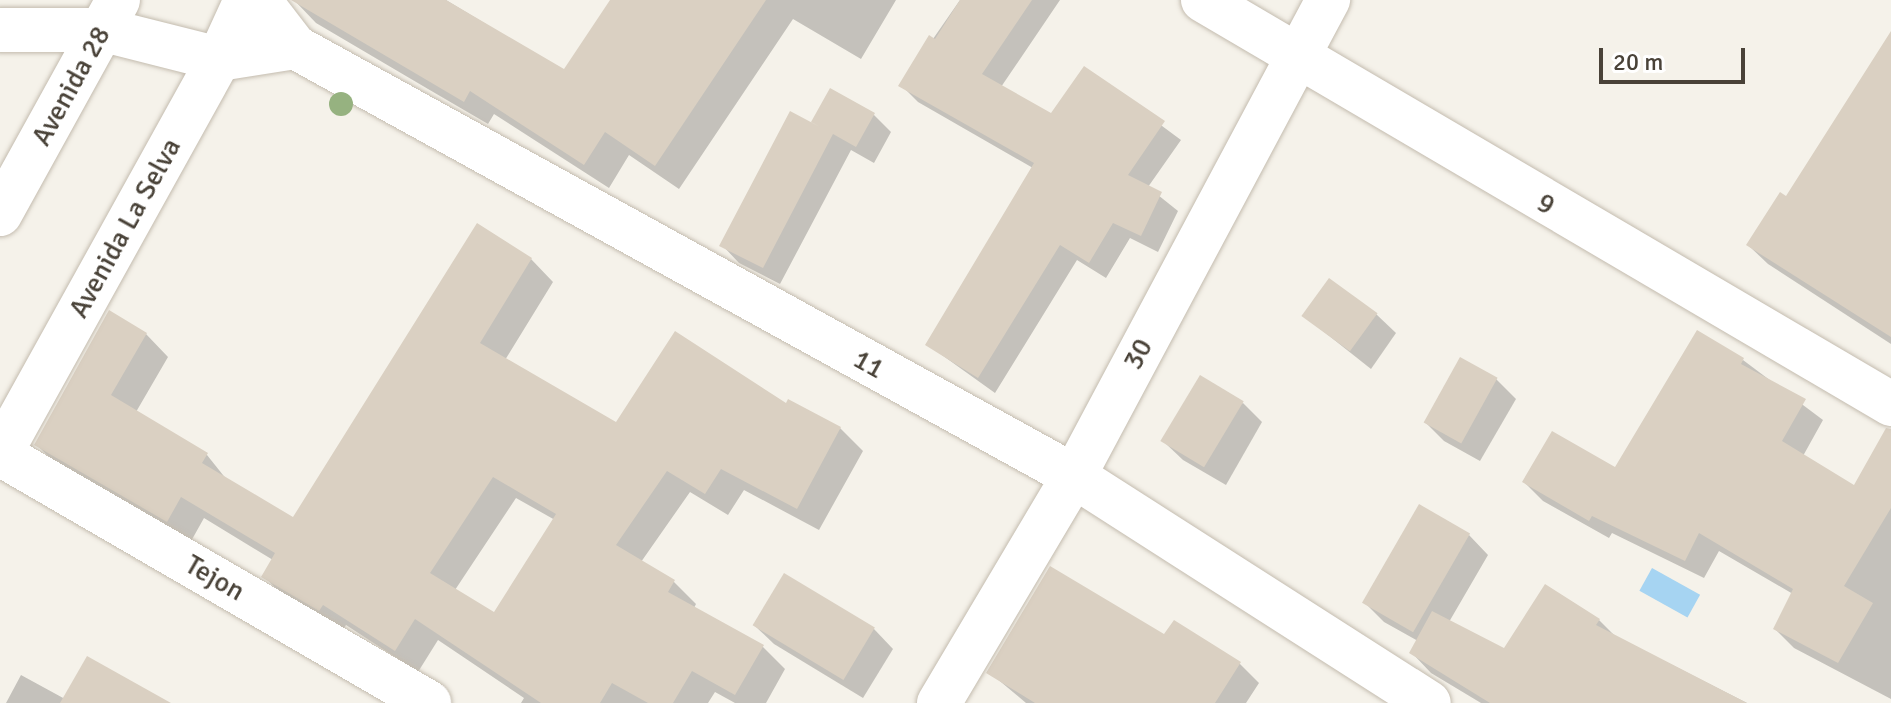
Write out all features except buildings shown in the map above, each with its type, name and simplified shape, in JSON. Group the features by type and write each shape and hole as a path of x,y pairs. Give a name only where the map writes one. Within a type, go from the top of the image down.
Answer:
{"street":[{"name":"Avenida La Selva","path":"0,454 219,59 246,0"},
{"path":"0,30 111,15 219,59 295,47 259,0"},
{"name":"9","path":"1203,0 1294,57 1891,404"},
{"name":"30","path":"939,703 1074,476 1294,57 1328,0"},
{"name":"Avenida 28","path":"0,214 111,15"},
{"name":"11","path":"295,47 1074,476 1429,703"},
{"name":"Tejon","path":"0,454 429,703"}],"water":[{"path":"1652,568 1700,595 1687,617 1639,591"}]}
